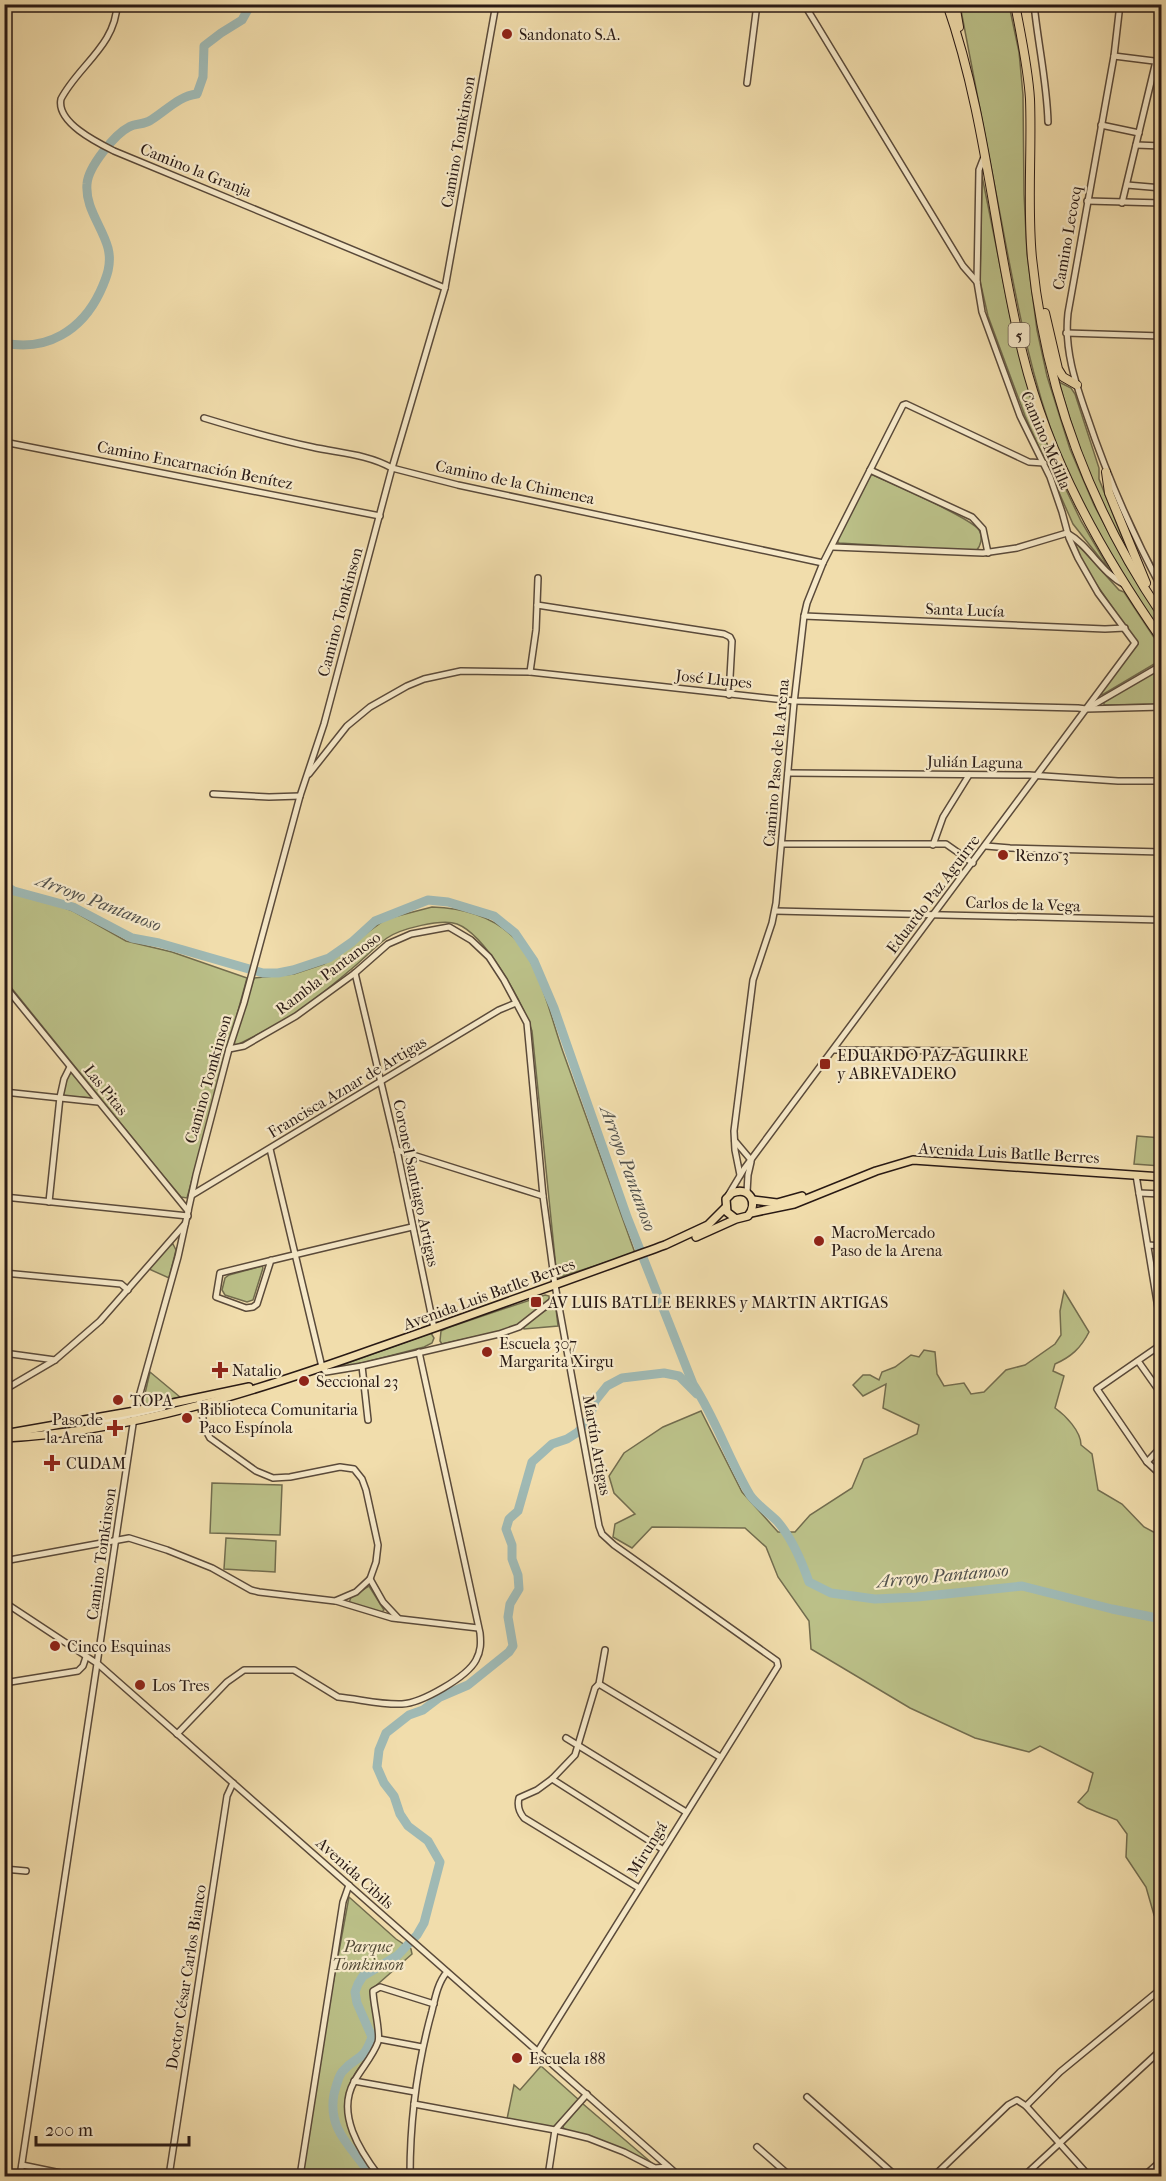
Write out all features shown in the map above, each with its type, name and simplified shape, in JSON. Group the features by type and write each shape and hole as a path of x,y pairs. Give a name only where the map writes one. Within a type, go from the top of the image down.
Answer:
{"highway":[{"name":"5","path":"947,4 965,63 1022,354 1036,399 1051,443 1101,547 1161,640"},
{"path":"955,4 965,63"},
{"name":"5","path":"1015,6 1026,63 1029,98 1032,258 1042,330 1056,389 1081,463 1113,534 1161,615"},
{"path":"1037,295 1044,307 1058,369 1065,379 1077,385"},
{"path":"1065,379 1073,372"},
{"path":"1107,472 1109,493 1135,560 1151,593 1152,601"}],"main road":[{"name":"Avenida Luis Batlle Berres","path":"753,1200 777,1203 914,1160 1161,1177"},
{"path":"739,1190 747,1192 753,1200 751,1213 744,1218 736,1219 729,1215 725,1208 728,1195 739,1190"},
{"name":"Avenida Luis Batlle Berres","path":"751,1213 794,1204 824,1190"},
{"name":"Avenida Luis Batlle Berres","path":"662,1247 708,1226 725,1208"},
{"name":"Avenida Luis Batlle Berres","path":"4,1436 134,1415 287,1379 701,1235 736,1219"},
{"name":"Avenida Luis Batlle Berres","path":"4,1436 50,1434 93,1427 175,1403 200,1401"}],"street":[{"name":"Camino la Granja","path":"117,4 115,20 108,38 64,93 60,102 61,112 65,118 100,144 114,151 445,288"},
{"name":"Camino Tomkinson","path":"20,2176 134,1415 186,1224 229,1049 257,958 304,780 324,724 392,468 445,288 496,4"},
{"path":"747,83 757,4"},
{"name":"Camino Melilla","path":"804,4 963,266 977,282"},
{"path":"1034,4 1046,87 1048,122"},
{"name":"Camino Lecocq","path":"1120,4 1066,333 1073,372 1107,472 1132,532 1161,589"},
{"path":"1113,56 1159,61 1122,203"},
{"path":"1101,125 1139,133"},
{"path":"1136,145 1161,146"},
{"name":"Camino Melilla","path":"984,157 980,170 977,282 982,312 1020,416 1044,463 1077,558 1091,582 1135,643"},
{"path":"1126,184 1161,188"},
{"path":"1087,201 1161,203"},
{"path":"1066,333 1161,336"},
{"name":"Camino Paso de la Arena","path":"740,1175 734,1131 753,980 775,911 804,616 823,563 903,405 909,404 1029,462 1044,463"},
{"name":"Camino de la Chimenea","path":"204,418 258,434 360,456 392,468 458,485 823,563"},
{"name":"Camino Encarnación Benítez","path":"4,442 380,516"},
{"path":"870,470 972,517 983,529 988,553"},
{"path":"833,547 988,553 1017,548 1067,532 1082,543 1114,580 1125,585"},
{"path":"530,672 538,578"},
{"path":"537,605 730,636 732,641 729,695"},
{"name":"Santa Lucía","path":"804,616 1125,628"},
{"name":"Eduardo Paz Aguirre","path":"752,1160 1135,643"},
{"path":"1086,710 1161,664"},
{"name":"José Llupes","path":"304,780 327,749 354,719 370,707 406,686 424,679 461,671 530,672 794,701 1086,710 1161,707"},
{"name":"Julián Laguna","path":"788,773 1037,776 1161,782"},
{"path":"933,845 943,817 969,775"},
{"path":"213,794 300,796"},
{"path":"782,844 948,844 973,863"},
{"path":"986,846 1161,852"},
{"name":"Carlos de la Vega","path":"775,911 1161,920"},
{"name":"Rambla Pantanoso","path":"229,1049 244,1046 296,1017 397,939 423,930 449,927 462,933 484,951 504,980 516,1003"},
{"name":"Coronel Santiago Artigas","path":"355,973 397,1150 434,1329"},
{"name":"Las Pitas","path":"4,985 188,1213"},
{"name":"Francisca Aznar de Artigas","path":"192,1195 499,1010 516,1003"},
{"name":"Martín Artigas","path":"516,1003 527,1023 543,1196 555,1285 596,1518 606,1538 777,1661"},
{"path":"834,1050 979,1051"},
{"path":"49,1202 60,1097 64,1079 70,1067"},
{"path":"4,1092 99,1102"},
{"path":"735,1141 752,1160"},
{"path":"270,1149 322,1367"},
{"path":"397,1150 543,1196"},
{"path":"747,1192 748,1173 752,1160"},
{"path":"728,1195 752,1160"},
{"path":"1136,1175 1159,1292 1161,1332"},
{"path":"1139,1193 1161,1194"},
{"path":"4,1197 188,1213"},
{"path":"4,1390 55,1360 100,1321 186,1224"},
{"path":"271,1260 257,1304 253,1307 246,1308 216,1297 220,1273 271,1260 412,1227"},
{"path":"1148,1245 1161,1246"},
{"path":"4,1273 122,1284 128,1290"},
{"name":"Avenida Luis Batlle Berres","path":"322,1367 326,1372 331,1372 509,1331 530,1320 557,1297"},
{"path":"1161,1344 1097,1389 1147,1462 1161,1476"},
{"path":"177,1734 234,1676 251,1669 290,1669 299,1672 338,1697 402,1704 422,1699 464,1674 475,1663 480,1651 478,1628 418,1352"},
{"path":"4,1353 55,1360"},
{"path":"1138,1360 1161,1395"},
{"path":"362,1366 368,1420"},
{"path":"200,1401 210,1438 263,1475 281,1478 340,1467 347,1467 358,1473 366,1490 378,1545 376,1562 370,1579 356,1592 335,1601"},
{"path":"1147,1462 1161,1446"},
{"path":"4,1561 129,1538 212,1568 251,1590 335,1601 381,1616 478,1628"},
{"path":"370,1579 387,1607 399,1619"},
{"name":"Avenida Cibils","path":"4,1602 98,1664 679,2176"},
{"path":"605,1650 598,1684 575,1755 552,1779 537,1790 519,1798 518,1807 524,1818 639,1888"},
{"path":"4,1683 78,1671 83,1666 86,1657"},
{"name":"Mirungá","path":"538,2051 778,1666 777,1661"},
{"path":"598,1684 720,1757"},
{"path":"566,1738 686,1812"},
{"path":"552,1779 662,1849"},
{"name":"Doctor César Carlos Bianco","path":"169,2176 227,1796 233,1783"},
{"path":"4,1869 26,1871"},
{"path":"300,2176 343,1902 349,1885"},
{"path":"410,2176 415,2092 422,2047 440,1982 447,1972"},
{"path":"379,2176 362,2152 349,2119 348,2098 354,2081 379,2039 374,1989 380,1987 434,2004"},
{"path":"1026,2106 1060,2072 1161,1988"},
{"path":"379,2039 422,2047"},
{"path":"1024,2176 1161,2049"},
{"path":"354,2081 415,2092"},
{"path":"548,2176 555,2130 587,2094"},
{"path":"807,2097 896,2176"},
{"path":"934,2176 1017,2100 1026,2106 1089,2176"},
{"path":"414,2104 588,2138 624,2152 655,2168 668,2167"},
{"path":"757,2147 790,2176"},
{"path":"1144,2176 1161,2160"},
{"path":"22,2165 75,2176"}],"green space":[{"path":"960,5 1009,5 1019,52 1023,95 1027,254 1037,330 1047,376 1070,449 1094,505 1125,563 1161,620 1161,633 1119,568 1081,500 1059,452 1040,395 1018,307"},
{"path":"982,176 1011,320 1033,407 1061,479 1081,521 1111,572 1073,524 1025,416 988,316 980,281"},
{"path":"1059,382 1071,388 1075,394 1099,468 1099,479 1127,550 1087,469"},
{"path":"871,474 973,524 981,536 978,549 976,551 839,543 837,541"},
{"path":"1073,539 1119,590 1124,592 1161,648 1161,660 1102,695 1101,692 1138,644 1085,568"},
{"path":"1161,667 1161,704 1104,705 1104,702"},
{"path":"4,888 73,911 126,941 172,952 247,978 187,1198 181,1197 160,1172 5,980"},
{"path":"432,907 456,909 490,920 509,933 526,953 545,995 635,1253 557,1278 532,1031 512,987 491,955 480,941 457,924 432,923 411,928 387,938 303,1009 235,1046 234,1041 254,978 294,974 324,964 386,919"},
{"path":"72,1073 93,1098 64,1096 68,1075"},
{"path":"1137,1136 1161,1138 1161,1166 1134,1164"},
{"path":"173,1244 176,1250 169,1278 149,1269 168,1246"},
{"path":"262,1266 253,1300 247,1302 225,1295 222,1290 225,1278"},
{"path":"1064,1291 1089,1332 1075,1351 1055,1364 1053,1371 1064,1376 1055,1408 1072,1424 1081,1445 1092,1454 1098,1490 1122,1504 1144,1527 1161,1536 1161,1928 1154,1915 1146,1887 1126,1857 1127,1834 1117,1820 1078,1802 1088,1791 1093,1773 1040,1746 1029,1752 975,1738 910,1708 811,1649 809,1621 778,1577 766,1547 745,1528 652,1527 632,1548 613,1537 615,1524 635,1514 614,1493 609,1476 624,1453 663,1427 701,1411 742,1492 778,1532 795,1532 810,1515 852,1488 864,1459 917,1434 919,1425 883,1408 886,1384 863,1396 853,1385 863,1375 870,1375 879,1380 882,1372 895,1367 911,1355 919,1357 924,1350 935,1352 937,1374 944,1386 964,1383 971,1394 984,1392 1006,1370 1025,1365 1055,1344 1061,1335 1060,1311"},
{"path":"545,1295 549,1296 549,1301 519,1325 442,1344 440,1341 441,1331 447,1328"},
{"path":"552,1306 556,1309 558,1326 524,1329 523,1325"},
{"path":"431,1333 434,1338 432,1343 424,1347 328,1370"},
{"path":"150,1372 180,1397 148,1404 143,1402"},
{"path":"212,1483 282,1485 280,1535 210,1533"},
{"path":"226,1538 276,1541 275,1572 224,1569"},
{"path":"369,1586 384,1610 381,1613 349,1603 351,1597"},
{"name":"Parque Tomkinson","path":"349,1897 396,1939 411,1949 412,1954 370,1991 375,2021 374,2043 348,2088 346,2115 349,2127 354,2140 376,2176 303,2176 319,2059"},
{"path":"541,2066 579,2100 554,2127 507,2119 514,2085 520,2090"},
{"path":"582,2104 653,2164 610,2144 564,2129 563,2126"}],"waterway":[{"name":"Arroyo Pantanoso","path":"4,343 20,345 49,341 73,327 92,305 105,281 109,260 108,248 94,217 87,193 87,184 92,169 103,152 123,131 148,122 179,100 197,94 203,77 204,46 242,20 251,4"},
{"name":"Arroyo Pantanoso","path":"4,885 14,891 73,907 132,938 159,943 263,973 293,970 329,958 352,942 375,921 428,900 448,902 494,916 515,933 534,961 554,1008 627,1217 693,1384 709,1411 750,1495 777,1521 792,1542 809,1582 831,1593 875,1599 1022,1586 1162,1619"},
{"path":"371,2176 344,2139 334,2119 334,2094 337,2082 347,2067 362,2055 372,2037 357,2003 355,1992 363,1976 397,1956 417,1935 424,1923 440,1862 428,1841 408,1826 400,1814 394,1796 384,1783 377,1767 379,1750 386,1733 409,1715 423,1710 440,1697 468,1685 509,1652 513,1646 508,1617 510,1604 519,1589 518,1575 512,1559 512,1545 506,1529 509,1519 518,1511 532,1462 552,1444 578,1432 589,1419 595,1401 607,1386 622,1378 664,1373 679,1376 697,1394"}],"place":[{"name":"Sandonato S.A.","path":"507,34"},
{"name":"Renzo 3","path":"1003,855"},
{"name":"EDUARDO PAZ AGUIRRE y ABREVADERO","path":"825,1064"},
{"name":"MacroMercado Paso de la Arena","path":"819,1241"},
{"name":"AV LUIS BATLLE BERRES y MARTIN ARTIGAS","path":"536,1302"},
{"name":"Escuela 307 Margarita Xirgu","path":"487,1352"},
{"name":"Natalio","path":"220,1370"},
{"name":"Seccional 23","path":"304,1381"},
{"name":"TOPA","path":"118,1400"},
{"name":"Biblioteca Comunitaria Paco Espínola","path":"187,1418"},
{"name":"Paso de la Arena","path":"115,1428"},
{"name":"CUDAM","path":"52,1463"},
{"name":"Cinco Esquinas","path":"55,1646"},
{"name":"Los Tres","path":"140,1685"},
{"name":"Escuela 188","path":"517,2058"}]}
